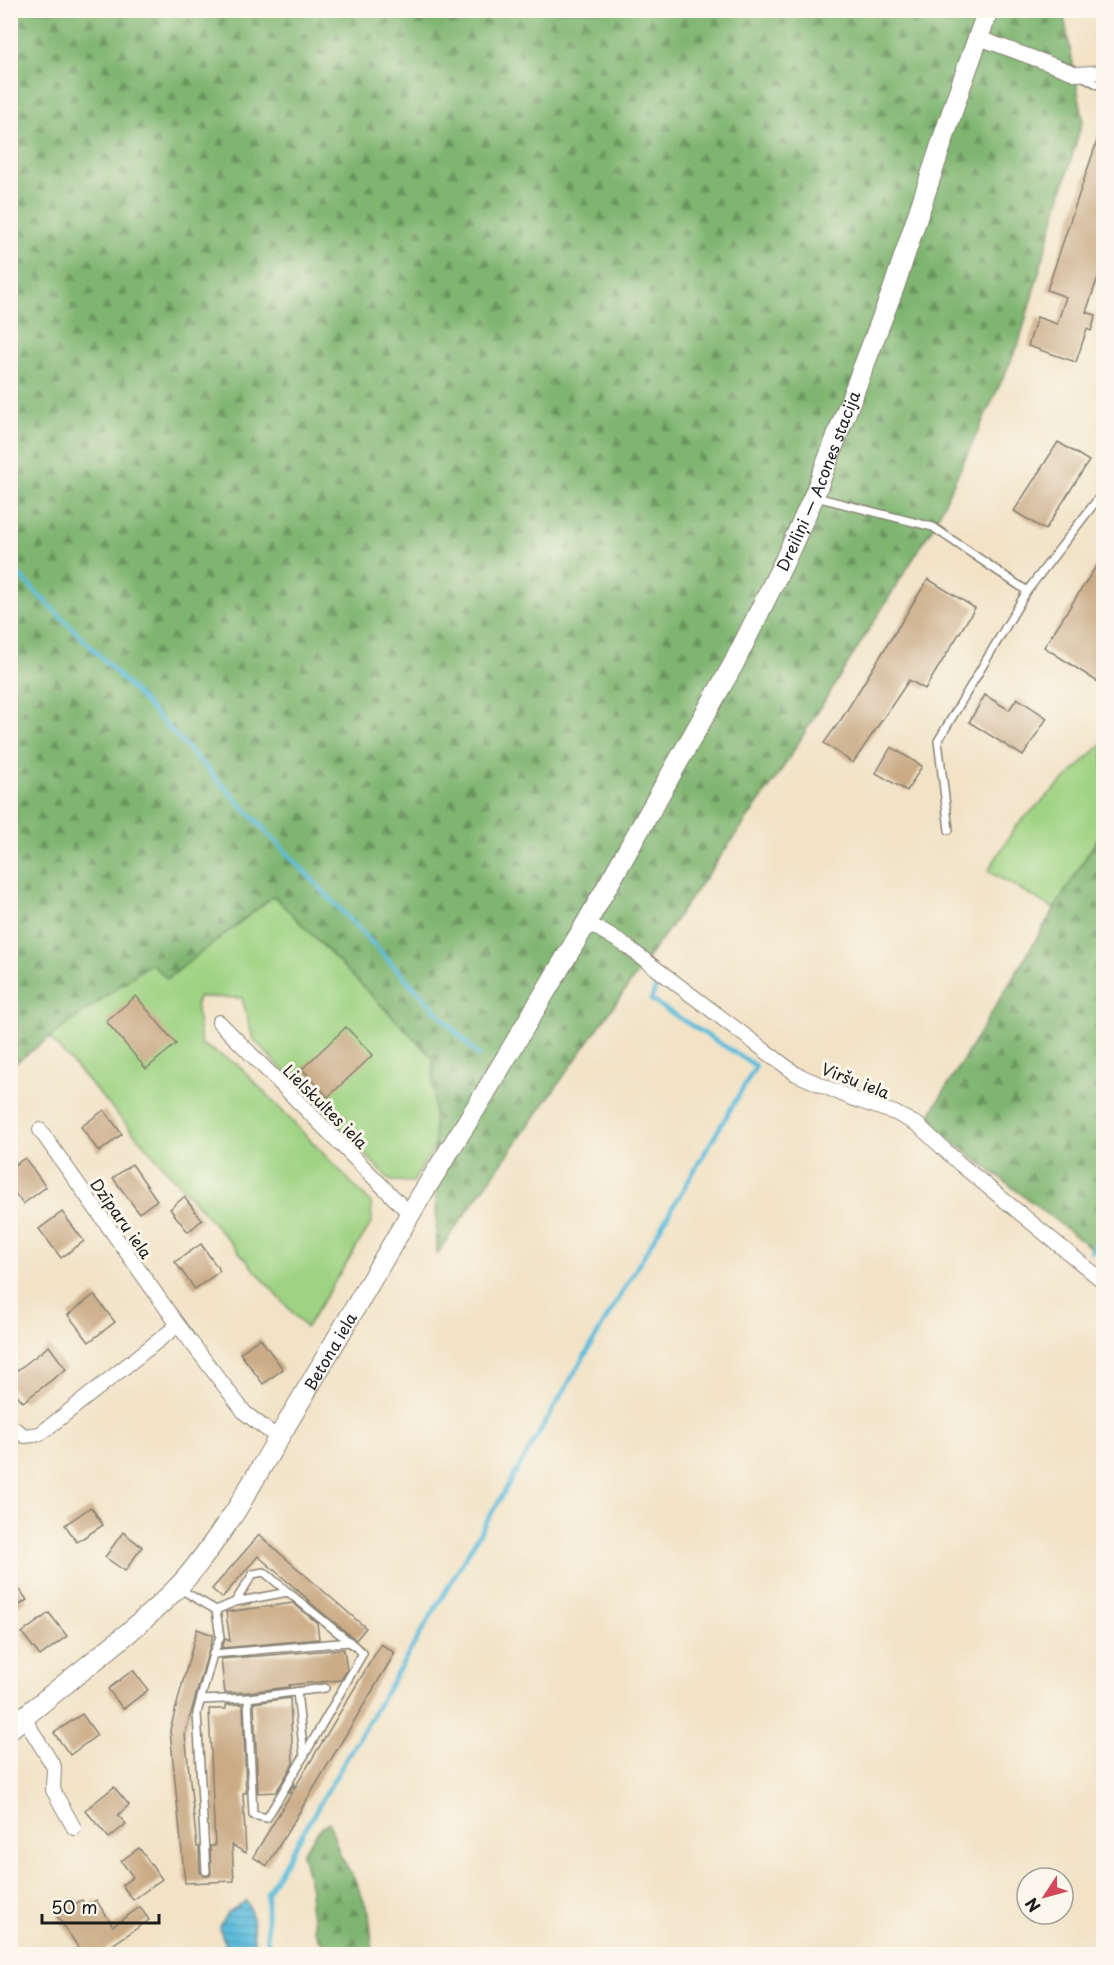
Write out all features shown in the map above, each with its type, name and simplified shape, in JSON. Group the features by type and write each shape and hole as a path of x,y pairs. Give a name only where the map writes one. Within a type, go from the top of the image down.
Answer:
{"main road":[{"name":"Dreiliņi — Acones stacija","path":"587,922 733,665 814,496 894,287 988,10"},
{"name":"Betona iela","path":"17,1724 109,1649 177,1588 235,1512 410,1214 587,922"}],"street":[{"path":"979,38 1077,74 1104,72"},
{"name":"Viršu iela","path":"587,922 625,945 796,1074 851,1098 895,1113 918,1125 960,1164 1104,1282"},
{"name":"Lielskultes iela","path":"219,1022 410,1214"},
{"name":"Dzīparu iela","path":"40,1130 178,1325 245,1413 278,1438"},
{"path":"10,1426 24,1436 40,1434 178,1325"},
{"path":"17,1724 54,1767 53,1790 74,1828"}],"lane":[{"path":"1077,74 1104,88"},
{"path":"948,830 938,741 1027,591 1104,491"},
{"path":"814,496 933,527 1027,591"},
{"path":"235,1602 254,1574 264,1572 363,1653 267,1818 253,1815 248,1698"},
{"path":"177,1588 216,1610"},
{"path":"216,1610 235,1602 288,1592"},
{"path":"206,1871 197,1713 220,1637 216,1610"},
{"path":"213,1654 350,1642"},
{"path":"201,1700 248,1698 325,1688"},
{"path":"297,1692 304,1756"}],"green space":[{"path":"11,11 1063,11 1083,118 1018,346 933,527 777,777 437,1254 433,1058 274,896 167,979 151,963 11,1066"},
{"path":"1103,743 1103,937 988,871 1016,826"},
{"path":"1103,829 1104,1257 926,1121"},
{"path":"254,874 476,1080 413,1182 391,1181 253,1039 242,998 199,997 196,1002 201,1044 238,1065 371,1203 372,1222 306,1328 51,1039 48,1031"},
{"path":"329,1822 340,1855 354,1878 369,1913 373,1954 335,1954 321,1942 314,1929 309,1906 311,1889 302,1853 322,1826"}],"water":[{"path":"246,1901 251,1914 257,1954 228,1954 219,1926 227,1913"}],"building":[{"path":"1101,129 1104,130 1104,260 1086,312 1096,315 1091,331 1087,329 1076,362 1028,346 1037,317 1057,324 1066,297 1047,290"},
{"path":"1058,442 1089,461 1045,530 1014,511"},
{"path":"1104,554 1104,686 1044,647"},
{"path":"928,579 975,608 925,689 909,680 853,763 824,743 842,718"},
{"path":"985,695 1009,710 1017,698 1047,718 1023,756 969,722"},
{"path":"891,747 922,766 907,791 876,773"},
{"path":"136,996 176,1044 146,1069 106,1021"},
{"path":"346,1027 373,1055 328,1097 302,1069"},
{"path":"104,1110 122,1134 99,1152 81,1127"},
{"path":"25,1158 46,1187 23,1204 10,1187 10,1168"},
{"path":"132,1164 157,1200 139,1213 113,1178"},
{"path":"184,1197 202,1220 188,1232 170,1209"},
{"path":"62,1212 84,1241 61,1258 39,1229"},
{"path":"201,1244 220,1271 195,1289 175,1262"},
{"path":"94,1295 115,1322 89,1342 68,1315"},
{"path":"260,1338 283,1369 263,1384 240,1353"},
{"path":"49,1346 66,1369 23,1402 10,1386 10,1376"},
{"path":"91,1507 103,1525 77,1542 65,1525"},
{"path":"123,1532 142,1547 125,1571 105,1557"},
{"path":"259,1535 366,1628 356,1640 258,1556 222,1598 212,1589"},
{"path":"10,1576 27,1600 10,1611"},
{"path":"293,1603 317,1623 319,1639 222,1648 225,1639 230,1641 226,1612"},
{"path":"49,1613 67,1636 40,1656 22,1633"},
{"path":"197,1629 213,1635 185,1734 200,1872 204,1876 209,1876 211,1873 210,1846 215,1846 209,1709 226,1709 226,1705 243,1704 246,1853 232,1845 234,1881 185,1883 170,1730"},
{"path":"381,1644 395,1653 267,1866 253,1857 292,1792 289,1792 294,1784 294,1789"},
{"path":"344,1649 347,1670 341,1680 225,1693 221,1659"},
{"path":"133,1670 148,1690 123,1709 108,1689"},
{"path":"290,1698 293,1764 276,1792 258,1793 254,1703"},
{"path":"82,1714 97,1735 70,1755 54,1733"},
{"path":"114,1787 129,1805 118,1815 126,1824 109,1838 85,1810"},
{"path":"139,1848 162,1879 133,1900 122,1885 133,1877 121,1861"},
{"path":"72,1899 75,1904 82,1900 86,1907 96,1900 113,1926 140,1907 149,1920 99,1954 83,1954 57,1916 64,1911 61,1907"}],"waterway":[{"path":"10,566 106,662 479,1056"},
{"path":"272,1954 267,1939 267,1893 756,1066 651,1000 657,984"},
{"path":"1091,1252 1104,1229"}]}
